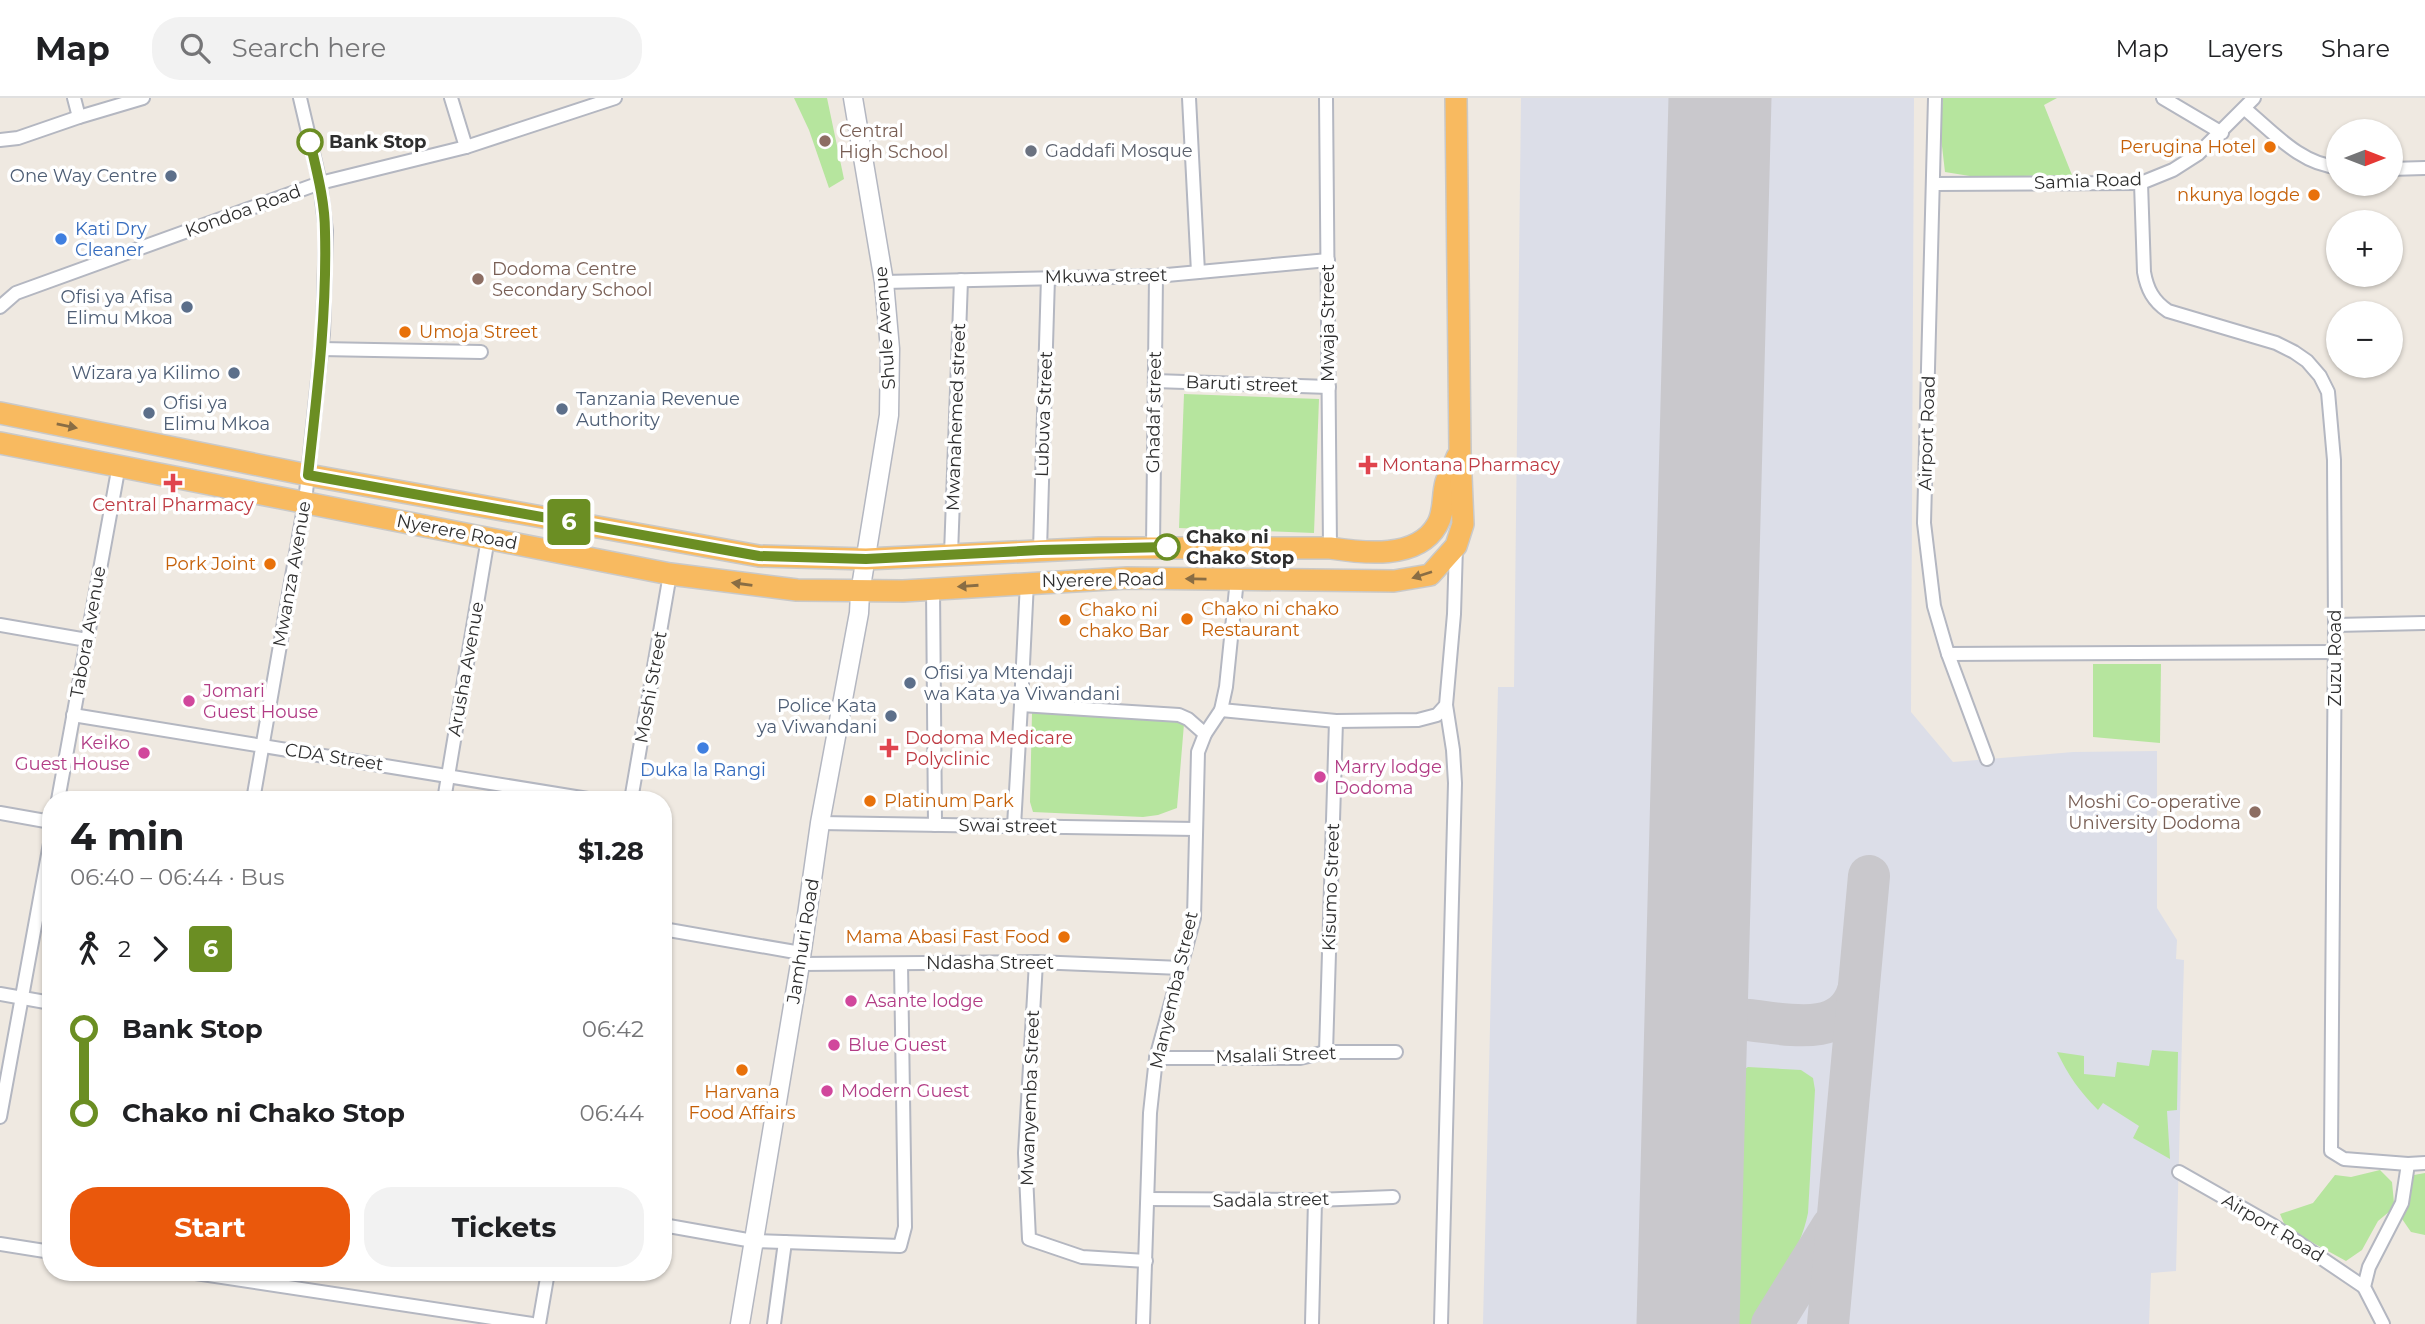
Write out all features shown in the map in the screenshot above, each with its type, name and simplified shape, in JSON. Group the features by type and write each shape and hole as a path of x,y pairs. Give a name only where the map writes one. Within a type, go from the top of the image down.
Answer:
{"highway":[{"path":"1455,98 1463,524 1456,546"},
{"name":"Nyerere Road","path":"0,413 308,475 759,556 866,559 1153,547 1392,551 1403,549 1429,535 1438,524 1446,483 1460,452"},
{"name":"Nyerere Road","path":"0,443 670,574 797,590 860,593 1127,578 1394,581 1430,575 1456,546"}],"main road":[{"name":"Shule Avenue","path":"853,98 884,282 890,349 890,415 866,559"},
{"name":"Jamhuri Road","path":"740,1324 801,958 820,823 859,613 866,559"}],"street":[{"path":"74,98 79,117"},
{"path":"0,140 18,138 143,98"},
{"name":"Mwanza Avenue","path":"255,791 305,502 321,349 326,231 320,183 300,98"},
{"path":"451,98 466,146"},
{"name":"Kondoa Road","path":"0,307 16,293 320,183 466,146 586,103 615,98"},
{"path":"1189,98 1198,272"},
{"name":"Mwaja Street","path":"1326,98 1330,548"},
{"name":"Airport Road","path":"1935,98 1924,523 1934,606 1948,654 1987,759"},
{"path":"2163,98 2222,133"},
{"name":"Samia Road","path":"1934,184 2141,183 2173,170 2198,154 2222,133 2254,98"},
{"path":"2245,109 2306,158 2326,165"},
{"path":"2403,169 2425,168"},
{"name":"Zuzu Road","path":"2141,183 2144,272 2146,284 2159,305 2168,311 2276,343 2294,352 2314,369 2328,392 2334,460 2335,625 2331,1151 2344,1159 2425,1163"},
{"name":"Mkuwa street","path":"884,282 1156,276 1328,260"},
{"name":"Ghadaf street","path":"1153,547 1156,276"},
{"name":"Lubuva Street","path":"1040,550 1048,278"},
{"name":"Mwanahemed street","path":"951,554 961,280"},
{"path":"321,349 481,352"},
{"name":"Baruti street","path":"1155,381 1329,387"},
{"name":"Tabora Avenue","path":"60,791 119,465"},
{"name":"Arusha Avenue","path":"446,791 488,538"},
{"path":"1441,1324 1455,783 1446,705 1454,614 1456,546"},
{"name":"Moshi Street","path":"633,791 670,574"},
{"name":"Manyemba Street","path":"1143,1324 1150,1113 1156,1058 1194,918 1198,752 1205,734 1221,710 1226,687 1237,579"},
{"path":"1014,826 1027,582"},
{"path":"933,589 935,825"},
{"path":"2335,625 2425,623"},
{"path":"0,625 87,640"},
{"path":"1948,654 2335,652"},
{"path":"1021,705 1180,715 1205,734"},
{"path":"1221,710 1336,721 1418,720 1437,715 1446,705"},
{"name":"CDA Street","path":"73,715 539,791"},
{"name":"Kisumo Street","path":"1326,1052 1336,721"},
{"path":"0,813 42,820"},
{"name":"Swai street","path":"820,823 1196,829"},
{"path":"0,1117 42,888"},
{"name":"Ndasha Street","path":"672,931 801,958 901,964 1036,962 1181,968"},
{"name":"Mwanyemba Street","path":"1036,962 1025,1153 1029,1239 1082,1257 1146,1261"},
{"path":"672,1227 752,1241 900,1246 905,1227 901,964"},
{"path":"0,994 42,1001"},
{"name":"Msalali Street","path":"1156,1058 1300,1058 1326,1052 1396,1052"},
{"path":"2383,1324 2364,1287 2369,1267 2402,1203 2408,1164"},
{"name":"Airport Road","path":"2179,1172 2274,1226 2364,1287"},
{"name":"Sadala street","path":"1148,1199 1315,1200 1393,1197"},
{"path":"1312,1324 1315,1200"},
{"path":"774,1324 785,1242"},
{"path":"0,1244 42,1251"},
{"path":"249,1281 533,1324"},
{"path":"539,1324 546,1281"}],"shaded area":[{"path":"1521,98 1914,98 1911,712 1953,762 2073,752 2157,751 2157,908 2177,940 2176,959 2184,960 2176,1271 2151,1273 2149,1324 1483,1324 1498,687 1514,687"}],"green space":[{"name":"Central High School","path":"794,98 827,98 844,179 829,188 809,130"},
{"path":"1943,98 2057,98 2044,105 2072,175 1976,177 1945,172 1940,129"},
{"path":"1184,394 1319,399 1314,533 1179,528"},
{"path":"2093,664 2161,664 2160,743 2093,737"},
{"path":"1032,713 1135,713 1156,715 1184,724 1177,808 1143,817 1033,812 1030,802"},
{"path":"2152,1050 2178,1052 2177,1110 2167,1111 2170,1159 2133,1138 2139,1126 2103,1103 2098,1110 2075,1083 2057,1052 2084,1056 2084,1074 2115,1077 2117,1062 2149,1066"},
{"path":"1748,1067 1801,1070 1813,1078 1815,1090 1808,1213 1792,1257 1751,1324 1723,1324 1730,1089 1736,1076"},
{"path":"2380,1170 2392,1182 2394,1203 2390,1211 2378,1221 2362,1250 2346,1261 2286,1228 2280,1214 2313,1203 2335,1175 2351,1177"},
{"path":"2425,1173 2425,1235 2411,1232 2400,1216 2414,1175"}],"taxiway":[{"path":"1828,1324 1869,876"},
{"path":"1697,989 1712,1007 1733,1019"},
{"path":"1695,1047 1708,1027 1723,1019 1796,1025 1827,1022 1840,1016 1851,1006 1858,991"},
{"path":"1772,1324 1832,1227"}],"runway":[{"path":"1688,1324 1720,98"}],"bus line":[{"name":"6","path":"310,142 320,183 326,231 323,333 308,475 759,556 866,559 1167,547"}],"place":[{"name":"Central High School","path":"825,141"},
{"name":"Bank Stop","path":"310,142"},
{"name":"Perugina Hotel","path":"2270,147"},
{"name":"Gaddafi Mosque","path":"1031,151"},
{"name":"One Way Centre","path":"171,176"},
{"name":"nkunya logde","path":"2314,195"},
{"name":"Kati Dry Cleaner","path":"61,239"},
{"name":"Dodoma Centre Secondary School","path":"478,279"},
{"name":"Ofisi ya Afisa Elimu Mkoa","path":"187,307"},
{"name":"Umoja Street","path":"405,332"},
{"name":"Wizara ya Kilimo","path":"234,373"},
{"name":"Tanzania Revenue Authority","path":"562,409"},
{"name":"Ofisi ya Elimu Mkoa","path":"149,413"},
{"name":"Montana Pharmacy","path":"1368,465"},
{"name":"Central Pharmacy","path":"173,483"},
{"name":"Chako ni Chako Stop","path":"1167,547"},
{"name":"Pork Joint","path":"270,564"},
{"name":"Chako ni chako Restaurant","path":"1187,619"},
{"name":"Chako ni chako Bar","path":"1065,620"},
{"name":"Ofisi ya Mtendaji wa Kata ya Viwandani","path":"910,683"},
{"name":"Jomari Guest House","path":"189,701"},
{"name":"Police Kata ya Viwandani","path":"891,716"},
{"name":"Duka la Rangi","path":"703,748"},
{"name":"Dodoma Medicare Polyclinic","path":"889,748"},
{"name":"Keiko Guest House","path":"144,753"},
{"name":"Marry lodge Dodoma","path":"1320,777"},
{"name":"Platinum Park","path":"870,801"},
{"name":"Moshi Co-operative University Dodoma","path":"2255,812"},
{"name":"Mama Abasi Fast Food","path":"1064,937"},
{"name":"Asante lodge","path":"851,1001"},
{"name":"Blue Guest","path":"834,1045"},
{"name":"Harvana Food Affairs","path":"742,1070"},
{"name":"Modern Guest","path":"827,1091"}]}
